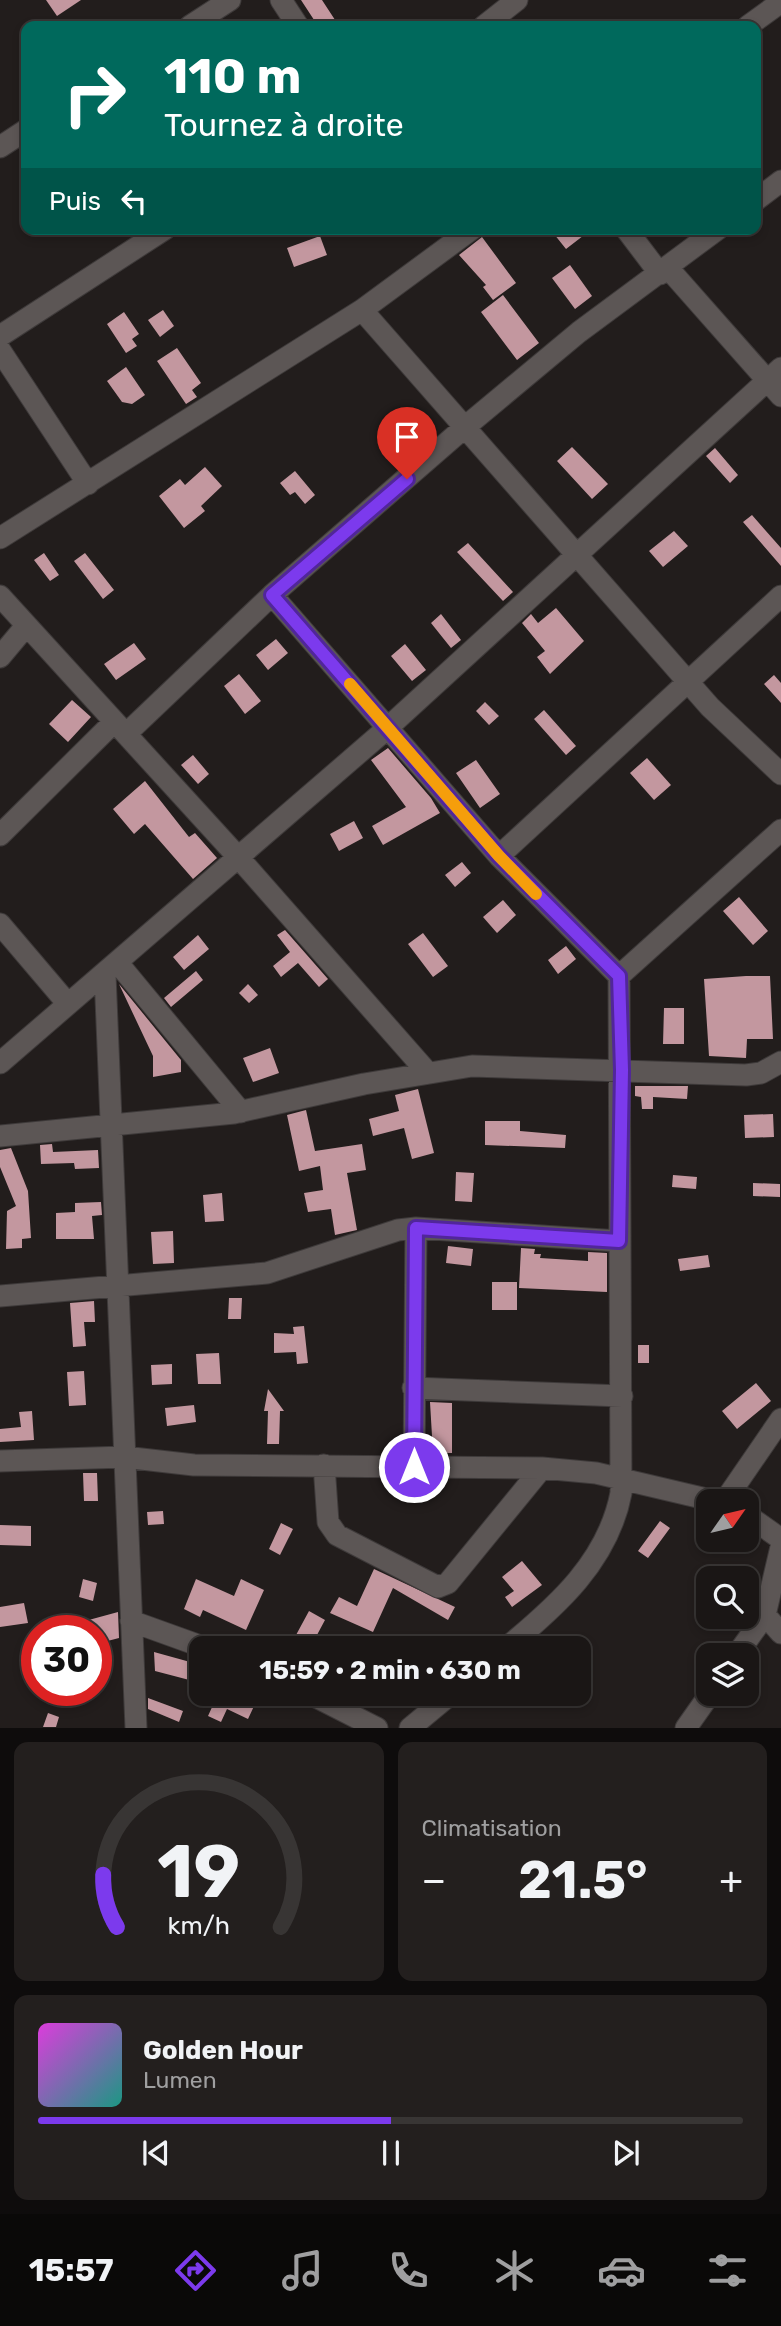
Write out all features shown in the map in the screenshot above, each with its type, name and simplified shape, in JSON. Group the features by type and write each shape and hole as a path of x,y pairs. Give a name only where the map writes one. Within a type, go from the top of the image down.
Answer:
{"street":[{"path":"198,21 230,0"},
{"path":"281,0 295,21"},
{"path":"490,21 517,0"},
{"path":"755,21 781,2"},
{"path":"0,147 21,133"},
{"path":"761,196 781,180"},
{"path":"0,336 156,235"},
{"path":"0,538 362,310 464,235"},
{"path":"0,1063 238,858 577,555 776,382 631,235"},
{"path":"0,835 466,427 579,332 710,235"},
{"path":"362,310 688,682 781,774"},
{"path":"0,349 88,484"},
{"path":"272,595 499,856 619,976 622,1070 619,1241 622,1396 618,1511 603,1548 556,1606 520,1636"},
{"path":"0,596 238,858 428,1073"},
{"path":"499,856 781,596"},
{"path":"0,657 26,626"},
{"path":"619,976 781,830"},
{"path":"0,924 68,1004"},
{"path":"111,968 241,1112"},
{"path":"111,968 111,1125 136,1727"},
{"path":"0,1136 241,1112 364,1084 472,1066 746,1075 780,1068"},
{"path":"0,1296 267,1273 398,1230 416,1228 619,1241"},
{"path":"414,1467 416,1228"},
{"path":"413,1388 622,1396"},
{"path":"733,1489 781,1419"},
{"path":"0,1461 124,1457 194,1465 542,1468 620,1479 696,1497"},
{"path":"324,1465 328,1522 337,1535 438,1587 449,1583 542,1468"},
{"path":"760,1524 781,1539"},
{"path":"745,1643 765,1615 781,1547"},
{"path":"765,1615 781,1633"},
{"path":"131,1621 189,1642"},
{"path":"334,1706 377,1727"},
{"path":"410,1727 436,1706"},
{"path":"686,1727 701,1706"}],"building":[{"path":"46,0 81,0 57,16"},
{"path":"301,0 322,0 336,21 315,21"},
{"path":"555,235 584,235 566,249"},
{"path":"320,236 327,255 294,267 287,248"},
{"path":"482,237 516,283 493,300 483,287 486,285 459,255"},
{"path":"570,265 592,296 575,309 552,278"},
{"path":"503,295 539,343 517,360 481,312"},
{"path":"163,310 174,326 160,337 148,320"},
{"path":"124,312 139,334 132,339 137,346 126,353 107,324"},
{"path":"177,348 201,383 192,390 197,397 186,404 157,361"},
{"path":"126,367 145,395 132,404 122,402 107,381"},
{"path":"572,447 608,484 592,499 557,461"},
{"path":"715,448 738,475 730,483 706,456"},
{"path":"205,467 222,486 201,506 205,511 184,528 159,496 180,479 185,485"},
{"path":"295,471 315,495 305,504 295,492 290,495 280,483"},
{"path":"752,515 781,548 781,566 743,522"},
{"path":"674,531 688,546 663,567 649,551"},
{"path":"468,543 513,592 503,601 457,552"},
{"path":"44,553 59,575 50,581 34,560"},
{"path":"85,553 114,590 103,599 74,561"},
{"path":"556,608 584,641 550,674 537,657 545,651 522,623 531,614 538,623"},
{"path":"441,614 461,640 451,648 431,623"},
{"path":"276,639 288,653 268,670 256,655"},
{"path":"134,643 146,659 116,680 104,664"},
{"path":"405,644 426,670 412,681 391,656"},
{"path":"239,674 261,701 245,714 224,686"},
{"path":"774,675 781,683 781,703 764,684"},
{"path":"72,700 91,717 68,742 49,724"},
{"path":"485,702 499,716 489,725 476,711"},
{"path":"544,710 576,746 566,755 534,719"},
{"path":"388,748 431,798 440,813 383,845 372,826 406,807 371,760"},
{"path":"193,755 209,774 198,784 181,765"},
{"path":"647,758 671,785 654,800 630,773"},
{"path":"476,760 500,794 480,808 456,773"},
{"path":"145,781 189,837 195,833 217,858 193,879 145,824 134,834 113,809"},
{"path":"354,821 363,838 339,851 330,834"},
{"path":"462,862 471,873 455,887 445,875"},
{"path":"739,897 768,931 753,945 723,911"},
{"path":"503,900 516,915 497,933 483,917"},
{"path":"285,930 328,979 319,987 298,963 281,977 273,966 290,952 277,935"},
{"path":"423,933 448,966 433,977 408,944"},
{"path":"198,935 209,949 184,970 173,957"},
{"path":"566,946 576,959 558,974 548,960"},
{"path":"196,971 203,980 171,1007 164,998"},
{"path":"770,976 773,1039 747,1039 746,1058 709,1056 704,979"},
{"path":"119,984 181,1060 181,1072 153,1077 153,1056"},
{"path":"248,984 258,995 249,1003 239,993"},
{"path":"664,1008 684,1008 684,1044 663,1044"},
{"path":"270,1048 279,1073 253,1082 243,1058"},
{"path":"635,1086 688,1086 687,1099 653,1097 653,1109 642,1109 641,1097 635,1096"},
{"path":"418,1089 434,1153 412,1159 404,1128 373,1136 369,1119 399,1111 395,1095"},
{"path":"306,1110 315,1151 362,1144 366,1170 347,1173 357,1230 335,1235 331,1209 308,1212 304,1193 323,1190 320,1166 299,1171 287,1115"},
{"path":"773,1114 774,1137 745,1138 744,1115"},
{"path":"485,1121 520,1121 520,1131 566,1135 565,1148 485,1145"},
{"path":"52,1144 53,1152 98,1150 99,1168 75,1169 74,1163 41,1164 40,1145"},
{"path":"11,1148 28,1191 31,1238 22,1239 22,1248 6,1249 7,1211 16,1206 0,1167 0,1150"},
{"path":"456,1172 474,1173 472,1202 455,1201"},
{"path":"673,1175 697,1177 696,1189 672,1187"},
{"path":"753,1183 780,1184 780,1197 753,1196"},
{"path":"222,1193 224,1221 205,1222 203,1195"},
{"path":"101,1202 102,1215 92,1216 94,1239 56,1239 56,1213 75,1212 75,1203"},
{"path":"173,1231 174,1263 153,1264 151,1232"},
{"path":"448,1246 473,1249 471,1266 446,1263"},
{"path":"521,1248 535,1249 534,1254 541,1254 540,1258 588,1261 588,1252 607,1253 607,1292 519,1288"},
{"path":"708,1255 710,1267 680,1271 678,1259"},
{"path":"492,1282 517,1282 517,1310 492,1310"},
{"path":"229,1298 242,1298 241,1319 228,1319"},
{"path":"94,1301 95,1322 84,1322 86,1346 73,1347 70,1303"},
{"path":"304,1326 308,1363 297,1364 296,1352 274,1353 274,1333 294,1334 293,1327"},
{"path":"638,1345 649,1345 649,1363 638,1363"},
{"path":"219,1353 221,1384 198,1384 196,1354"},
{"path":"172,1364 172,1384 152,1385 151,1365"},
{"path":"84,1371 86,1405 69,1406 67,1372"},
{"path":"756,1383 771,1401 737,1429 722,1411"},
{"path":"268,1389 284,1411 280,1411 279,1444 267,1444 268,1411 264,1411"},
{"path":"430,1402 452,1403 452,1453 433,1453"},
{"path":"194,1405 196,1422 167,1426 165,1408"},
{"path":"32,1411 34,1440 0,1442 0,1429 21,1427 19,1412"},
{"path":"83,1473 97,1473 98,1501 84,1501"},
{"path":"163,1511 164,1524 148,1525 147,1512"},
{"path":"660,1521 670,1528 648,1558 638,1551"},
{"path":"281,1523 293,1529 280,1555 269,1549"},
{"path":"0,1525 31,1526 31,1546 0,1545"},
{"path":"522,1561 542,1585 512,1607 505,1597 514,1591 502,1577"},
{"path":"374,1569 455,1607 448,1620 393,1588 373,1632 330,1613 339,1597 357,1606"},
{"path":"83,1579 97,1583 93,1601 79,1597"},
{"path":"196,1579 234,1596 241,1579 264,1590 246,1630 203,1610 200,1617 184,1609"},
{"path":"24,1603 26,1615 21,1615 21,1624 0,1627 0,1607"},
{"path":"309,1611 325,1620 316,1636 295,1636"},
{"path":"118,1612 119,1638 112,1640 112,1615 107,1615"},
{"path":"154,1652 189,1662 189,1680 155,1671"},
{"path":"148,1698 183,1711 179,1722 148,1709"},
{"path":"213,1706 254,1706 248,1719 227,1709 221,1722 208,1716"},
{"path":"48,1713 59,1717 56,1727 43,1727"}],"slow traffic":[{"path":"350,684 499,856 536,894"}],"route":[{"path":"407,479 272,595 499,856 619,976 622,1070 619,1241 416,1228 414,1467"}]}
